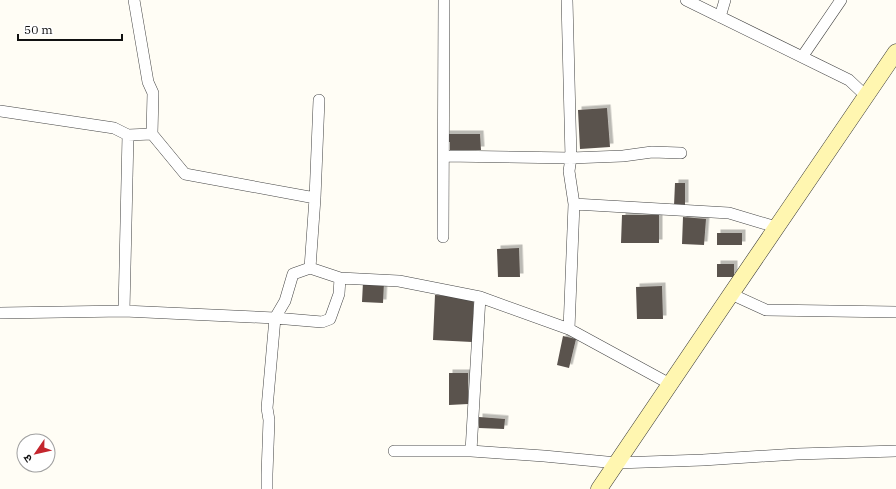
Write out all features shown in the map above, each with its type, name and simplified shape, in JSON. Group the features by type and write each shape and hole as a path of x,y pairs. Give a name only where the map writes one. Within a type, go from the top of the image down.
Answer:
{"street":[{"path":"134,0 148,82 153,93 152,134 185,174 315,198"},
{"path":"443,237 444,0"},
{"path":"568,0 571,158 569,171 574,204 569,329"},
{"path":"686,0 849,80 866,96"},
{"path":"720,17 725,0"},
{"path":"802,57 841,0"},
{"path":"599,489 895,54"},
{"path":"310,268 315,198 319,100"},
{"path":"0,111 114,128 128,135 152,134"},
{"path":"124,311 128,135"},
{"path":"444,156 571,158 623,156 652,152 681,153"},
{"path":"574,204 729,213 776,227"},
{"path":"267,489 269,420 267,408 275,318 285,301 294,274 310,268 340,278 400,281 480,297 569,329 670,384"},
{"path":"0,313 124,311 275,318 322,322 330,319 339,294 340,278"},
{"path":"731,294 766,310 896,312"},
{"path":"471,451 480,297"},
{"path":"394,451 471,451 617,463 703,460 797,454 896,451"}],"building":[{"path":"607,108 610,147 580,149 578,110"},
{"path":"446,134 480,134 481,150 450,150 450,142 446,142"},
{"path":"675,183 685,183 685,206 674,206"},
{"path":"622,215 659,215 659,243 621,243"},
{"path":"683,217 706,219 704,245 682,244"},
{"path":"717,233 742,233 742,245 717,245"},
{"path":"519,248 520,277 498,277 497,249"},
{"path":"717,264 734,264 734,277 717,277"},
{"path":"363,282 384,282 383,303 362,302"},
{"path":"662,286 663,319 637,319 636,287"},
{"path":"435,295 474,297 472,342 433,340"},
{"path":"563,336 576,339 569,368 557,365"},
{"path":"449,373 468,373 468,404 449,405"},
{"path":"479,417 505,419 504,429 479,428"}]}
